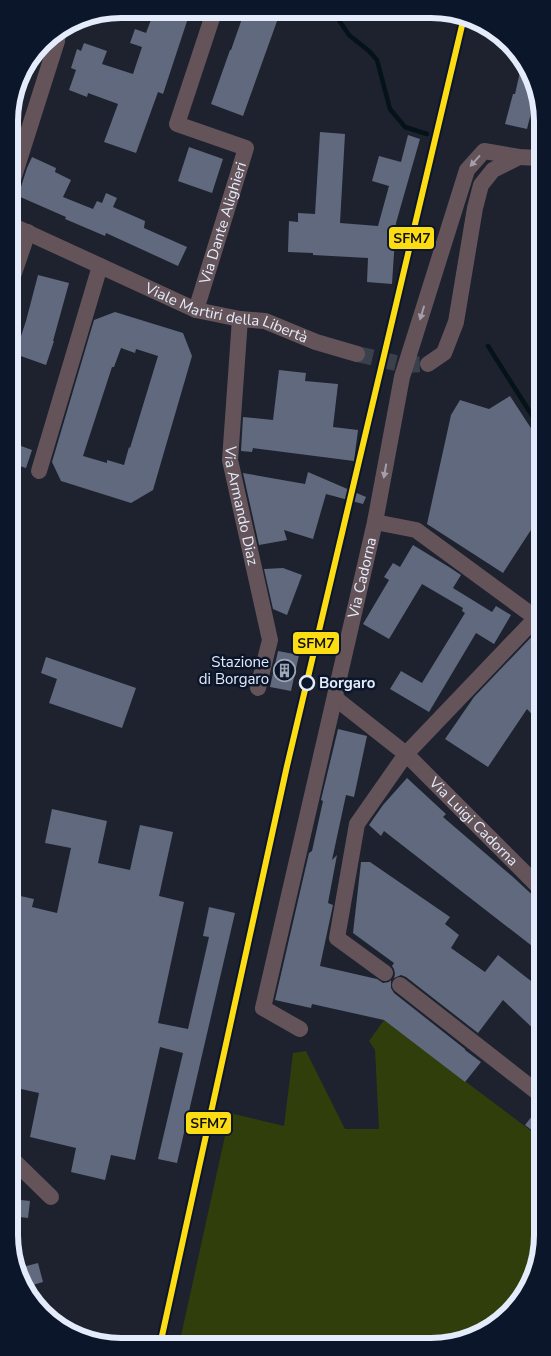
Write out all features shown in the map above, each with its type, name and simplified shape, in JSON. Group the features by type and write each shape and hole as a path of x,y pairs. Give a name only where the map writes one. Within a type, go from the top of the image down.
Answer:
{"street":[{"name":"Via Dante Alighieri","path":"196,310 246,148 177,124 212,18"},
{"path":"18,164 57,40"},
{"name":"Via Cadorna","path":"300,1029 263,1008 375,522 402,377 467,170 484,151 519,157"},
{"path":"428,364 444,354 456,322 475,208 481,185 494,170 519,157 534,158"},
{"name":"Viale Martiri della Libertà","path":"18,228 196,310 240,319 265,321 316,342 357,354"},
{"path":"18,261 28,232"},
{"path":"39,471 100,266"},
{"name":"Via Armando Diaz","path":"240,319 230,460 270,640 258,688"},
{"path":"375,522 416,530 534,614"},
{"path":"386,973 337,938 357,824 406,754 534,622"},
{"name":"Via Luigi Cadorna","path":"335,698 406,754 533,881"},
{"path":"400,985 533,1089"},
{"path":"18,1165 51,1196"}],"green space":[{"path":"384,1020 533,1132 533,1249 526,1275 516,1293 503,1308 482,1325 470,1331 444,1338 181,1338 230,1113 284,1126 293,1053 306,1051 345,1129 379,1129 375,1050 369,1041"}],"building":[{"path":"152,18 188,18 163,94 158,92 136,153 104,142 118,104 88,93 87,97 69,90 76,70 71,68 77,49 81,51 84,43 107,51 102,64 133,74 142,47 130,43 135,29 146,33"},
{"path":"242,18 278,18 243,116 211,104"},
{"path":"520,70 526,81 533,106 527,129 505,124 513,94 515,94"},
{"path":"320,132 345,134 340,223 378,226 389,186 372,181 379,156 401,162 408,135 420,139 396,223 392,284 367,282 368,258 288,252 289,221 298,222 298,213 315,214"},
{"path":"189,147 223,159 212,193 178,181"},
{"path":"32,157 56,168 55,172 71,180 63,197 93,209 97,201 102,203 106,193 117,198 113,207 145,221 144,228 187,247 178,266 106,233 105,236 65,219 66,217 18,196"},
{"path":"38,275 69,283 46,365 18,355 18,345"},
{"path":"115,312 183,333 192,356 153,490 131,503 61,481 52,462 94,320","holes":["121,348 135,353 136,349 158,356 124,465 107,460 107,463 83,456 112,367 114,367"]},
{"path":"279,370 306,373 305,381 338,384 333,427 358,430 354,461 253,448 252,452 241,451 243,417 273,420"},
{"path":"510,396 534,432 534,526 503,573 427,524 451,415 460,400 489,409"},
{"path":"18,445 32,450 26,468 18,466"},
{"path":"308,472 366,497 363,504 326,494 313,539 284,530 287,540 259,545 243,473 305,484"},
{"path":"413,545 461,575 453,588 492,612 496,606 511,615 494,644 476,633 429,712 390,689 401,671 422,683 465,613 462,611 463,608 422,584 389,639 363,624 389,580 384,577 393,563 400,567"},
{"path":"283,568 302,575 287,615 273,609 264,569"},
{"path":"534,635 533,716 527,709 488,767 445,739 474,697"},
{"name":"Stazione di Borgaro","path":"278,651 299,655 291,691 270,687"},
{"path":"46,657 136,688 122,728 49,703 57,679 41,673"},
{"path":"338,729 367,736 354,797 346,795 332,860 337,855 328,903 333,905 320,966 377,979 383,983 391,980 391,988 394,993 481,1062 465,1082 384,1020 312,1004 311,1008 275,1000 309,853 312,851 323,801 321,800"},
{"path":"407,778 446,814 443,817 533,896 533,947 384,831 381,836 369,825 383,805"},
{"path":"52,809 107,821 98,863 130,870 140,825 173,832 159,896 184,902 158,1023 188,1029 209,937 203,936 209,907 235,913 177,1163 158,1159 183,1053 160,1047 135,1160 111,1155 105,1180 71,1172 76,1148 30,1137 39,1093 18,1088 18,896 34,899 32,907 57,913 71,848 45,843"},
{"path":"361,862 370,862 450,917 445,924 459,935 451,948 485,972 498,955 531,981 533,979 533,1029 503,1000 478,1033 406,977 401,975 394,978 395,974 392,966 394,963 353,933"},
{"path":"533,1115 533,1131 525,1125"},
{"path":"18,1200 30,1201 28,1218 18,1217"},
{"path":"38,1263 43,1282 31,1286 23,1267"}],"waterway":[{"path":"337,18 349,35 377,60 390,109 405,127 427,134"},
{"path":"488,346 534,418"}],"tunnel":[{"path":"357,354 405,365 428,364"}],"transit line":[{"name":"SFM7","path":"162,1338 287,766 463,23"}],"place":[{"name":"Stazione di Borgaro","path":"285,671"},
{"name":"Borgaro","path":"307,683"}]}
